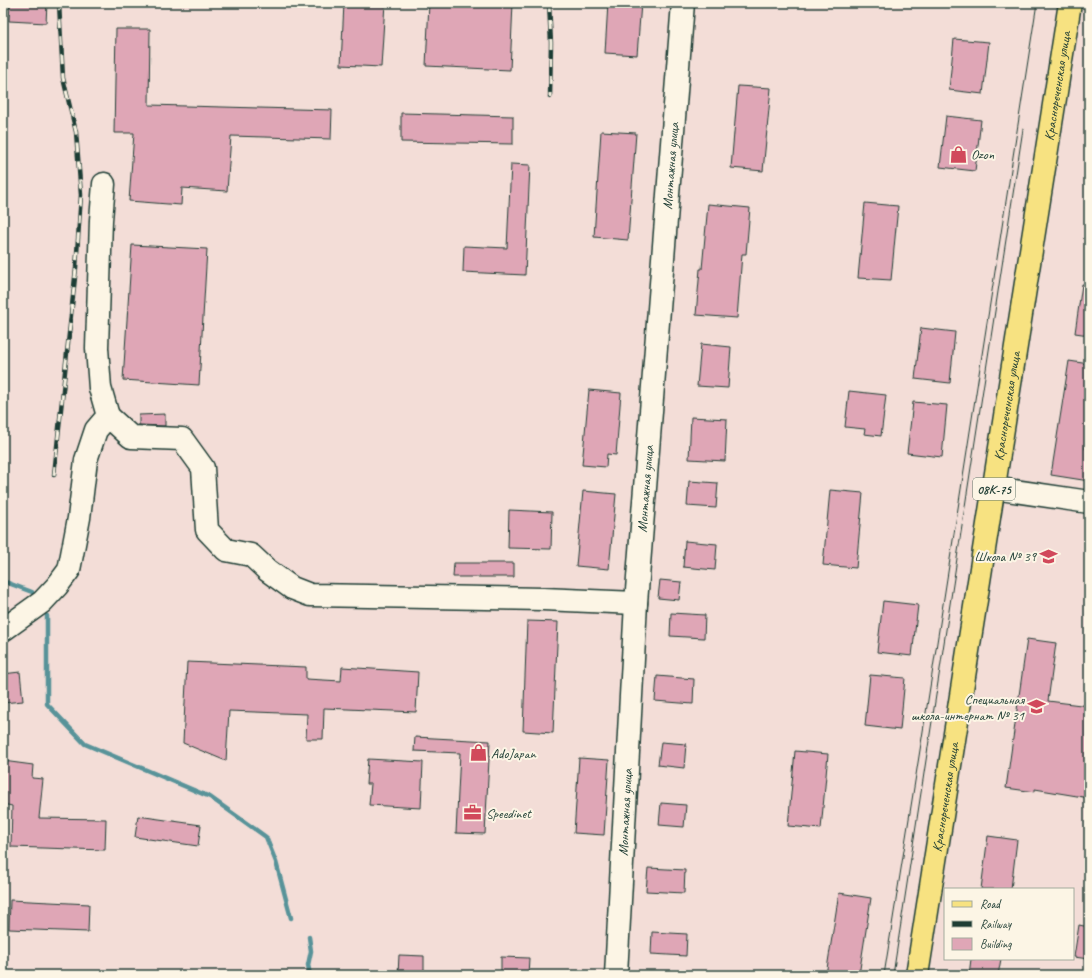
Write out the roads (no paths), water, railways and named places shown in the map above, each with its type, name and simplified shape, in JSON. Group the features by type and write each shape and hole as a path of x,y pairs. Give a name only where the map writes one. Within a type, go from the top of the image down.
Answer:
{"main road":[{"name":"Краснореченская улица","path":"917,975 1070,3"}],"street":[{"name":"Монтажная улица","path":"616,975 636,603 683,3"},
{"path":"104,184 101,220 97,348 100,388 108,416 131,437 182,439 203,468 207,530 226,550 251,555 267,570 292,588 310,595 543,599 636,603"},
{"path":"3,630 42,602 69,570 79,518 86,460 96,430 108,416"},
{"path":"994,488 1089,502"}],"waterway":[{"path":"3,581 32,592"},
{"path":"47,616 47,704 85,744 210,797 266,837 276,862 291,918"},
{"path":"309,937 311,951 308,965 310,975"}],"tram line":[{"path":"884,975 1037,3"},
{"path":"893,975 1023,129"}],"railway":[{"path":"54,475 76,268 81,195 76,132 63,78 59,3"},
{"path":"549,3 551,43 550,97"}],"place":[{"name":"Ozon","path":"958,154"},
{"name":"Школа № 39","path":"1049,556"},
{"name":"Специальная школа-интернат № 31","path":"1037,707"},
{"name":"AdoJapan","path":"478,753"},
{"name":"Speedinet","path":"473,813"}]}
